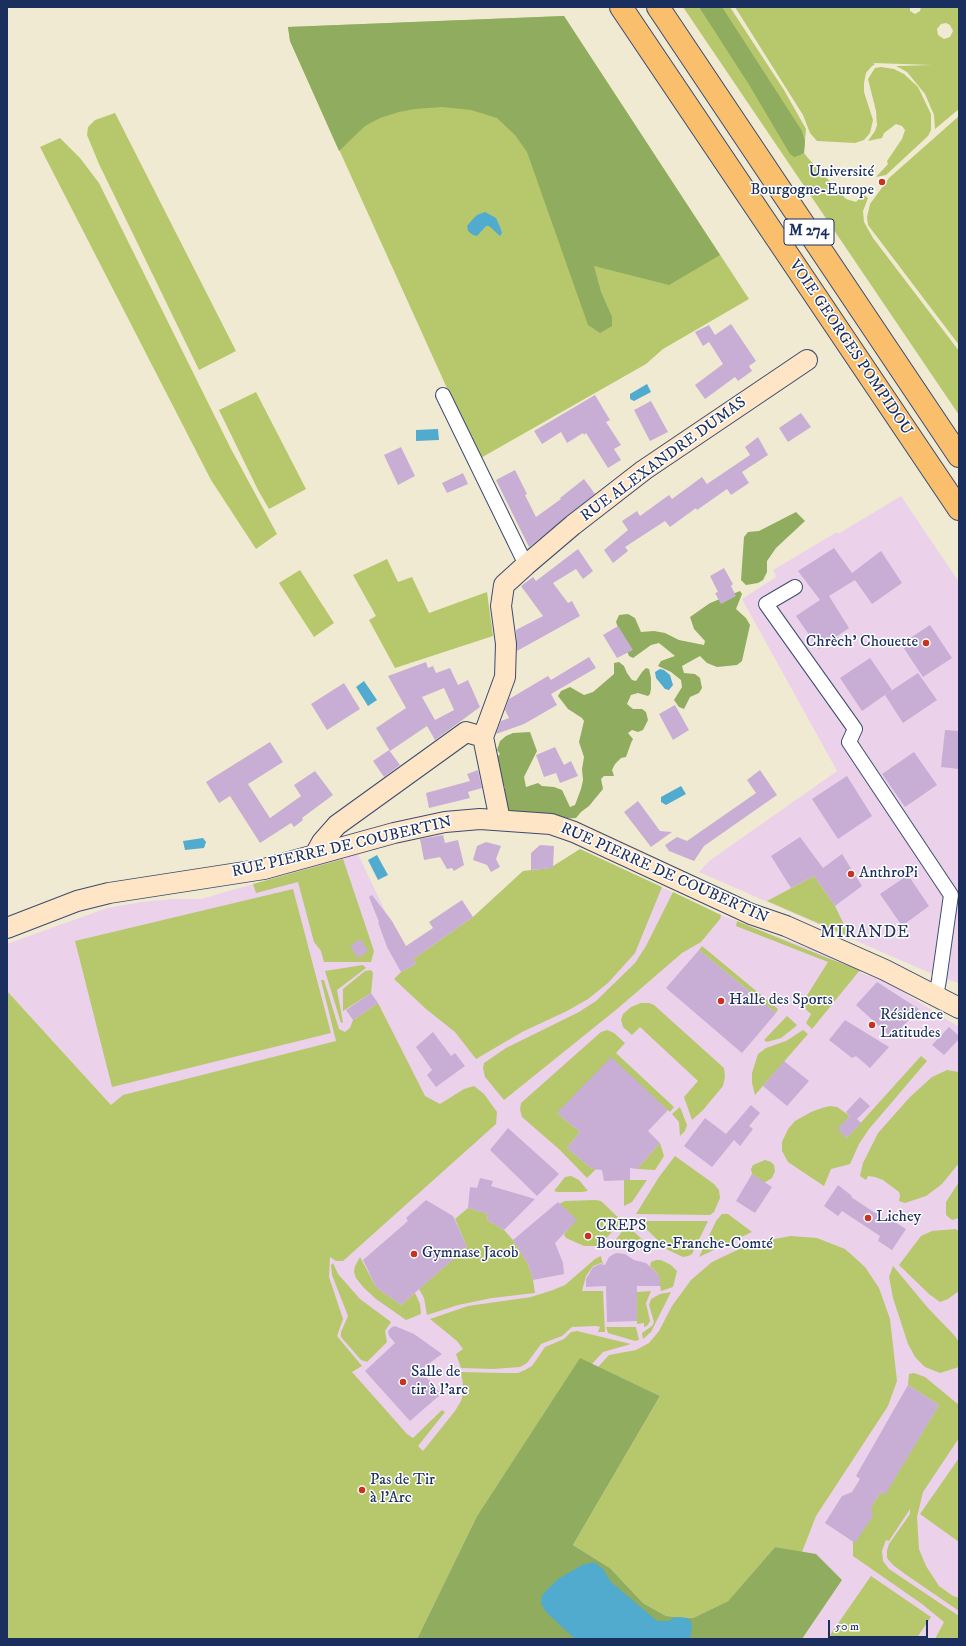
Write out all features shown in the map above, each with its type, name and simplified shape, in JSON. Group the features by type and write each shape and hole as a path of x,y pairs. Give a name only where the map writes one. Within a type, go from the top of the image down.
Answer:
{"highway":[{"name":"VOIE GEORGES POMPIDOU","path":"621,7 959,509"},
{"name":"VOIE GEORGES POMPIDOU","path":"658,7 959,456"}],"main road":[{"name":"RUE ALEXANDRE DUMAS","path":"483,737 505,677 506,644 501,606 504,585 573,525 644,470 807,360"},
{"path":"316,853 322,842 337,825 466,732 483,737 500,820"},
{"name":"RUE PIERRE DE COUBERTIN","path":"7,928 77,901 102,894 264,868 394,833 446,822 480,819 551,824 574,832 751,914 786,926 885,970 959,1008"}],"street":[{"path":"443,395 526,565"},
{"path":"795,587 766,604 855,729 850,742 951,895 936,996"}],"shaded area":[{"path":"901,496 959,582 959,983 939,977 699,872 709,861 837,771 742,599 776,577 773,570 837,532 838,534"},
{"name":"CREPS Bourgogne-Franche-Comté","path":"580,849 721,915 863,969 861,973 887,982 959,1027 959,1639 802,1639 842,1580 775,1547 660,1396 580,1359 477,1516 417,1639 140,1137 7,991 7,944 107,908 141,902 172,899 201,899 358,854 387,915 413,958 473,917 523,871 550,868"}],"green space":[{"path":"683,7 730,7 784,90 806,129 804,153 846,199 856,202 863,194 868,198 863,211 864,222 873,238 959,351 959,415"},
{"path":"699,7 722,7 802,131 805,141 804,153 794,157 790,154 748,83"},
{"path":"735,7 910,7 910,11 915,14 920,11 921,7 959,7 959,109 935,129 934,115 925,94 907,72 896,66 932,65 873,63 875,64 866,73 864,92 873,120 870,133 864,140 855,143 817,141 810,133 803,115","holes":["946,23 950,25 953,31 950,37 944,39 938,35 937,29 941,24"]},
{"path":"564,16 749,299 663,349 646,364 479,459 290,41 288,27"},
{"path":"564,16 720,255 669,285 594,266 601,292 612,317 612,326 600,333 588,325 527,152 515,135 497,118 471,110 442,107 415,109 380,118 365,126 339,151 290,41 288,27"},
{"path":"881,67 894,69 904,74 918,87 931,114 931,130 928,136 886,175 876,177 888,164 887,161 902,139 905,130 902,126 896,124 884,133 882,138 868,141 877,125 876,111 868,79 875,68"},
{"path":"115,113 236,351 199,370 99,164 87,135 88,127 95,120"},
{"path":"959,116 959,345 868,225 867,217 870,204 889,178"},
{"path":"60,138 80,158 99,183 231,449 277,534 256,549 211,480 40,147"},
{"path":"256,392 306,489 269,509 258,490 219,410"},
{"path":"796,512 805,521 776,548 767,561 767,572 763,580 758,583 746,585 741,580 744,537 748,532 759,531"},
{"path":"387,559 398,582 412,577 429,613 487,592 493,636 395,668 369,620 376,616 353,575"},
{"path":"300,570 334,623 314,637 279,583"},
{"path":"740,591 742,594 736,609 746,618 750,625 742,661 737,665 717,667 707,663 700,656 682,666 684,673 695,674 700,678 702,688 699,693 690,697 684,709 679,707 674,700 682,687 681,680 671,672 658,666 661,661 675,656 659,643 651,645 633,658 629,656 616,622 619,615 628,614 635,618 641,632 654,631 665,633 679,640 704,645 705,641 694,629 690,617 710,603"},
{"path":"619,662 624,666 632,680 636,681 646,668 649,669 651,689 648,696 638,693 631,695 627,704 633,709 642,709 646,712 648,720 643,730 638,732 632,730 628,733 633,739 626,757 621,758 615,764 612,770 614,776 604,776 601,779 603,789 589,806 576,818 560,819 510,812 504,807 505,788 503,783 496,776 496,758 500,754 497,750 500,741 513,733 530,732 537,751 524,777 526,787 538,783 542,786 554,787 562,790 570,807 575,805 583,780 582,769 584,757 579,742 584,721 568,709 558,696 561,691 570,687 584,695 593,692 614,674 614,663"},
{"path":"580,849 662,887 635,953 608,983 588,999 567,1011 522,1032 476,1059 455,1032 426,1009 394,979 401,972 416,964 413,959 473,917 523,871 550,868"},
{"path":"343,859 374,951 371,962 324,962 321,951 314,942 298,882 256,893 253,884"},
{"path":"814,876 835,906 850,937 767,901"},
{"path":"293,889 331,1033 112,1087 75,941"},
{"path":"673,892 721,915 720,919 701,942 682,953 617,1009 504,1100 485,1077 483,1068 484,1063 506,1048 579,1012 596,1001 635,963 646,946"},
{"path":"737,921 860,970 812,1029 806,1023 811,1014 801,1005 828,962 736,926"},
{"path":"702,946 778,1009 776,1013 699,950"},
{"path":"363,965 366,968 337,990 343,1022 341,1023 325,971"},
{"path":"371,970 373,973 371,993 343,1011 343,989 365,971"},
{"path":"321,980 324,980 339,1029 345,1032 350,1028 353,1020 378,1003 425,1096 440,1104 464,1089 474,1086 484,1094 497,1112 496,1124 343,1261 336,1261 330,1257 329,1277 343,1319 337,1336 362,1366 352,1372 407,1434 413,1438 442,1410 445,1412 418,1446 423,1451 455,1411 461,1401 464,1391 461,1372 518,1373 532,1366 545,1347 564,1339 571,1332 577,1331 631,1344 603,1352 592,1364 580,1359 477,1516 417,1639 7,1639 7,991 111,1105 123,1095 336,1041"},
{"path":"641,1003 649,1003 654,1005 724,1068 725,1077 723,1086 703,1110 692,1120 684,1097 698,1081 640,1027 632,1035 623,1027 621,1020 623,1014 631,1007"},
{"path":"787,1016 797,1025 781,1038 767,1042 764,1040"},
{"path":"607,1030 614,1033 625,1043 616,1053 674,1107 670,1112 668,1110 557,1113 580,1132 567,1148 592,1169 596,1169 587,1178 560,1150 522,1117 520,1109 521,1103 601,1032"},
{"path":"803,1030 808,1034 755,1095 752,1083 752,1073 758,1054 766,1048 786,1041"},
{"path":"921,1056 927,1061 869,1129 859,1144 850,1164 831,1169 824,1186 788,1162 782,1151 782,1142 788,1129 795,1121 822,1108 830,1106 837,1107 850,1116 838,1129 847,1138"},
{"path":"947,1070 959,1072 959,1163 942,1184 926,1196 905,1203 899,1201 899,1192 883,1180 868,1176 866,1180 860,1176 863,1163 878,1133 910,1097 932,1077"},
{"path":"680,1107 687,1125 685,1131 680,1136 679,1122 672,1114"},
{"path":"660,1143 664,1156 655,1170 637,1169"},
{"path":"675,1156 714,1184 719,1190 720,1198 714,1212 710,1215 636,1214 659,1177"},
{"path":"765,1160 774,1165 775,1171 772,1178 764,1183 752,1174 751,1169 753,1165"},
{"path":"571,1176 579,1180 588,1191 554,1191 565,1177"},
{"path":"624,1180 647,1180 632,1202 624,1206"},
{"path":"959,1182 959,1218 952,1220 946,1215 946,1202"},
{"path":"565,1201 601,1201 622,1221 599,1246 584,1246 566,1238 564,1235 565,1233 576,1220 559,1204"},
{"path":"468,1208 488,1214 487,1220 504,1230 513,1240 528,1264 535,1293 492,1298 458,1305 427,1315 424,1298 419,1289 467,1247 455,1219"},
{"path":"722,1214 728,1214 752,1232 699,1257 716,1221"},
{"path":"638,1221 708,1221 692,1254 683,1257 668,1250"},
{"path":"627,1225 649,1246 641,1248 612,1248 611,1246"},
{"path":"956,1229 959,1232 959,1291 948,1299 940,1302 929,1294 899,1265 921,1236 932,1231"},
{"path":"791,1236 817,1238 845,1249 865,1267 879,1288 890,1319 897,1381 888,1406 816,1516 802,1552 775,1547 728,1601 693,1618 666,1616 643,1603 610,1568 573,1545 660,1396 598,1367 609,1355 636,1350 649,1343 659,1331 672,1306 691,1280 712,1262 752,1243"},
{"path":"601,1256 603,1265 601,1263 593,1266 586,1276 582,1291 603,1291 605,1332 598,1332 600,1327 596,1326 572,1327 562,1336 541,1344 527,1363 520,1367 493,1369 461,1368 456,1354 463,1349 457,1341 430,1319 468,1306 531,1297 553,1290 565,1285 595,1259"},
{"path":"360,1257 376,1287 401,1305 415,1293 420,1304 421,1314 406,1320 376,1299 363,1287 356,1278 354,1272 355,1266"},
{"path":"661,1260 671,1265 677,1271 673,1287 661,1291 658,1274 650,1266 651,1262"},
{"path":"333,1263 338,1274 360,1299 391,1322 385,1331 387,1342 367,1362 361,1360 341,1337 341,1332 348,1316 332,1275 331,1265"},
{"path":"893,1266 959,1342 959,1367 940,1373 925,1367 915,1357 908,1344 893,1298 889,1277"},
{"path":"651,1291 646,1303 650,1321 647,1326 644,1327 644,1323 637,1324 637,1292"},
{"path":"671,1292 651,1332 643,1339 642,1333 652,1326 654,1322 649,1305 651,1299 660,1294"},
{"path":"606,1327 636,1327 639,1340 635,1341 608,1333"},
{"path":"580,1358 660,1396 573,1545 610,1568 643,1603 666,1616 693,1618 728,1601 775,1547 816,1554 842,1580 802,1639 417,1639 477,1516"},
{"path":"914,1373 925,1377 959,1405 959,1438 923,1492 917,1517 919,1549 926,1566 939,1586 953,1596 959,1598 959,1611 905,1574 893,1565 887,1558 889,1544 910,1514 910,1509 889,1541 886,1540 882,1551 883,1561 889,1569 959,1616 959,1639 935,1639 944,1622 922,1604 853,1556 853,1542 856,1541 869,1510 881,1492 885,1494 939,1405 908,1385 909,1374"},
{"path":"959,1458 959,1542 920,1514"},
{"path":"871,1576 931,1617 916,1639 837,1639 830,1635"}],"water":[{"path":"485,212 496,218 502,233 500,236 489,226 486,226 477,236 468,231 467,226 472,220 477,215"},
{"path":"647,384 651,392 634,401 630,399 630,394"},
{"path":"438,429 439,440 416,441 416,430"},
{"path":"660,669 664,670 670,675 673,685 669,690 665,689 656,678 655,672"},
{"path":"364,681 377,700 368,706 356,687"},
{"path":"681,786 686,794 666,805 661,802 661,797"},
{"path":"203,838 206,842 204,848 185,850 183,841"},
{"path":"377,855 388,875 378,880 368,860"},
{"path":"594,1562 603,1569 611,1582 657,1621 668,1621 676,1617 687,1618 691,1621 692,1627 690,1639 575,1639 547,1613 541,1604 542,1595 558,1579 582,1565"}],"building":[{"path":"731,324 756,361 749,366 752,371 738,381 735,377 705,399 695,385 723,364 709,342 703,346 695,332 709,325 715,335"},
{"path":"595,395 610,420 606,422 621,445 614,449 621,460 608,468 586,433 584,435 583,433 567,443 561,432 542,444 534,431"},
{"path":"651,401 668,432 650,441 634,410"},
{"path":"801,413 811,427 788,442 779,428"},
{"path":"758,437 768,455 742,472 749,483 731,495 727,489 697,510 696,508 670,527 665,521 625,547 628,551 613,563 604,550 628,530 622,521 637,511 640,516 669,495 672,499 702,477 707,484 750,455 745,447"},
{"path":"401,447 415,476 398,485 384,455"},
{"path":"515,470 536,517 561,499 560,498 584,479 595,494 529,547 496,480"},
{"path":"463,473 468,484 447,493 442,483"},
{"path":"834,548 852,573 881,551 902,583 872,604 855,580 829,596 849,628 819,649 796,616 820,600 798,571"},
{"path":"578,549 593,571 583,579 576,569 553,583 568,603 572,601 580,616 517,651 516,630 543,616 521,586 533,577 536,581"},
{"path":"724,568 733,584 731,586 736,596 721,604 715,593 718,592 710,576"},
{"path":"930,625 952,658 923,677 901,644"},
{"path":"618,626 633,650 617,658 603,635"},
{"path":"589,657 596,668 551,694 557,705 524,724 496,734 501,721 509,718 505,710 509,699 548,676 551,680"},
{"path":"870,658 892,690 862,711 840,678"},
{"path":"426,662 428,668 433,666 436,673 450,668 458,685 468,680 480,707 435,740 427,726 390,751 376,728 406,708 388,676","holes":["444,688 454,710 435,720 422,697"]},
{"path":"918,673 937,700 903,723 885,695"},
{"path":"344,683 360,709 327,730 311,704"},
{"path":"675,705 689,730 673,740 659,714"},
{"path":"945,730 959,731 959,769 941,767"},
{"path":"270,742 283,762 248,784 270,818 301,796 294,785 315,771 333,795 302,818 303,820 294,827 291,823 260,843 230,796 219,803 206,782"},
{"path":"555,747 564,765 571,761 578,776 560,783 556,773 544,777 536,755"},
{"path":"389,750 400,765 384,777 373,761"},
{"path":"914,752 937,785 905,807 882,774"},
{"path":"478,770 482,788 468,792 470,798 429,808 426,793 470,781 467,774"},
{"path":"760,770 777,795 704,846 694,861 669,851 665,845 677,837 687,841 756,793 747,780"},
{"path":"847,776 872,816 838,839 812,799"},
{"path":"638,801 660,831 672,832 651,847 624,812"},
{"path":"443,835 445,843 458,840 464,865 454,871 452,868 447,869 440,857 424,860 420,839"},
{"path":"800,837 823,868 842,854 862,886 835,906 814,876 791,888 771,856"},
{"path":"486,842 501,846 496,859 500,867 491,872 487,865 473,860 477,846"},
{"path":"540,845 554,846 553,868 531,870 531,853"},
{"path":"908,875 929,906 902,926 880,894"},
{"path":"372,895 392,921 406,946 433,928 429,922 462,900 473,917 413,959 416,964 401,972 387,947 369,897"},
{"path":"361,939 368,951 358,958 350,946"},
{"name":"Halle des Sports","path":"699,950 776,1013 742,1053 666,988"},
{"path":"877,982 919,1009 892,1038 856,1005"},
{"path":"371,993 378,1003 353,1020 346,1010"},
{"path":"845,1020 889,1047 870,1068 856,1056 852,1058 829,1040"},
{"path":"949,1027 959,1036 959,1039 944,1055 932,1045"},
{"path":"433,1032 451,1056 455,1053 465,1066 436,1087 427,1075 432,1070 416,1047"},
{"path":"611,1057 668,1110 648,1131 660,1143 637,1169 630,1168 630,1180 604,1181 602,1170 592,1169 567,1148 580,1132 557,1113"},
{"path":"784,1061 809,1081 787,1106 763,1086"},
{"path":"860,1097 870,1106 857,1119 861,1123 847,1138 837,1129 850,1116 846,1112"},
{"path":"751,1105 760,1113 749,1126 753,1129 740,1146 734,1140 712,1167 684,1146 705,1118 726,1134"},
{"path":"508,1128 559,1174 537,1196 490,1150"},
{"path":"752,1174 772,1187 755,1213 736,1201"},
{"path":"480,1178 493,1181 491,1186 535,1199 504,1230 487,1220 488,1214 468,1208 470,1187 477,1188"},
{"name":"Lichey","path":"838,1185 852,1196 851,1197 889,1222 890,1219 906,1229 892,1250 878,1241 880,1236 842,1211 838,1216 824,1206"},
{"name":"Gymnase Jacob","path":"426,1200 453,1216 467,1247 401,1305 376,1287 363,1260 408,1221 406,1218"},
{"path":"558,1202 577,1220 555,1243 563,1263 564,1274 533,1280 528,1264 513,1240"},
{"path":"616,1253 625,1254 634,1260 646,1263 658,1274 660,1280 660,1286 637,1286 637,1321 607,1322 606,1286 586,1287 586,1279 593,1267 600,1264 605,1265 609,1257"},
{"name":"Salle de tir à l'arc","path":"395,1326 414,1334 442,1354 420,1370 441,1394 410,1421 365,1371 395,1343 389,1336 388,1331"},
{"path":"908,1385 939,1405 885,1495 881,1492 871,1507 873,1516 855,1543 825,1523 842,1496 852,1492 860,1479 856,1476"}],"place":[{"name":"Université Bourgogne-Europe","path":"882,182"},
{"name":"Chrèch' Chouette","path":"926,643"},
{"name":"AnthroPi","path":"851,874"},
{"name":"Halle des Sports","path":"721,1001"},
{"name":"Résidence Latitudes","path":"872,1025"},
{"name":"Lichey","path":"868,1218"},
{"name":"CREPS Bourgogne-Franche-Comté","path":"588,1236"},
{"name":"Gymnase Jacob","path":"414,1254"},
{"name":"Salle de tir à l'arc","path":"403,1382"},
{"name":"Pas de Tir à l'Arc","path":"362,1490"}],"district":[{"name":"MIRANDE","path":"865,933"}]}
